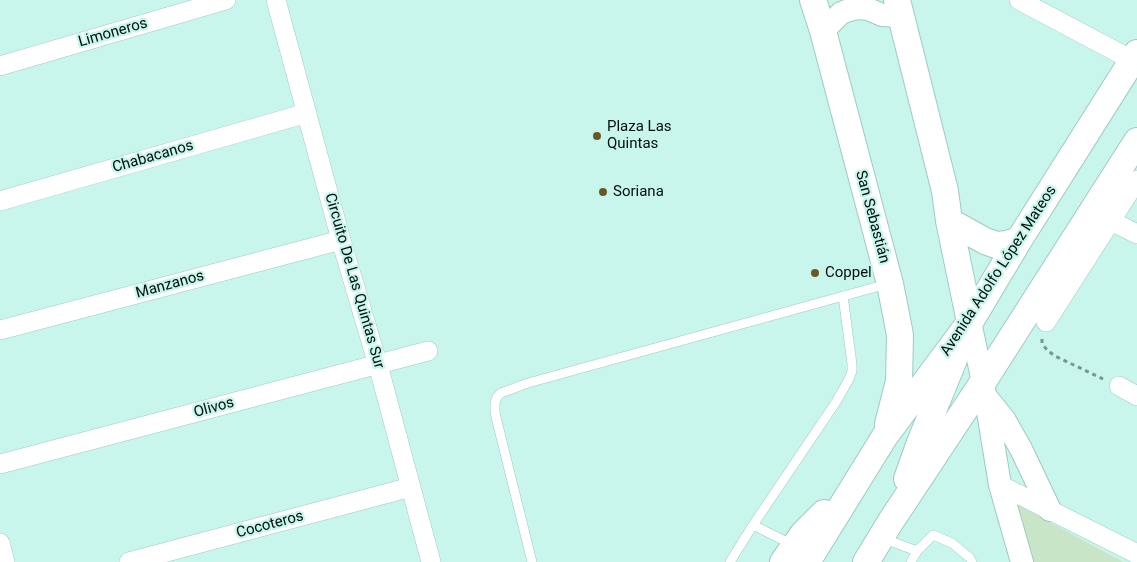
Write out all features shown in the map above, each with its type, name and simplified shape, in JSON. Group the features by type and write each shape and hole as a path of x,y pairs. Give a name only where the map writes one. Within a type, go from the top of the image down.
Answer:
{"main road":[{"name":"San Sebastián","path":"813,0 823,31 890,284 900,335 899,381 880,445"},
{"path":"886,530 970,322 945,191 899,8"},
{"name":"Avenida Adolfo López Mateos","path":"795,557 804,534 822,514 847,496 880,445 970,322 1019,240 1135,56"},
{"path":"866,562 886,530 984,389 1137,141"},
{"path":"950,221 984,241 996,245 1019,240"},
{"path":"880,445 887,460 894,466 901,480 903,490"}],"street":[{"name":"Limoneros","path":"0,66 226,0"},
{"name":"Circuito De Las Quintas Sur","path":"276,0 431,562"},
{"path":"1023,1 1135,56"},
{"path":"823,31 841,13 849,10 858,8 868,9 882,15 899,8"},
{"name":"Chabacanos","path":"0,202 307,113"},
{"path":"1046,322 1137,180"},
{"path":"1111,221 1137,234"},
{"name":"Manzanos","path":"0,330 341,240"},
{"path":"970,322 984,389 1000,485 1022,562"},
{"name":"Olivos","path":"0,464 428,351"},
{"path":"1119,386 1137,396"},
{"path":"984,389 1021,449 1050,510"},
{"path":"1000,485 1137,554"},
{"name":"Cocoteros","path":"129,562 411,487"},
{"path":"0,543 5,562"}],"lane":[{"path":"532,562 495,413 495,403 501,392 890,284"},
{"path":"730,562 836,402 849,379 852,364 843,296"},
{"path":"753,525 795,557"},
{"path":"886,530 917,551"},
{"path":"911,562 917,551 934,535 952,543 970,558 972,562"}],"path":[{"path":"1046,322 1042,334 1042,343 1047,350 1055,356 1119,386"}],"green space":[{"path":"1011,501 1123,562 1029,562"}],"place":[{"name":"Plaza Las Quintas","path":"597,136"},
{"name":"Soriana","path":"603,192"},
{"name":"Coppel","path":"815,273"}]}
